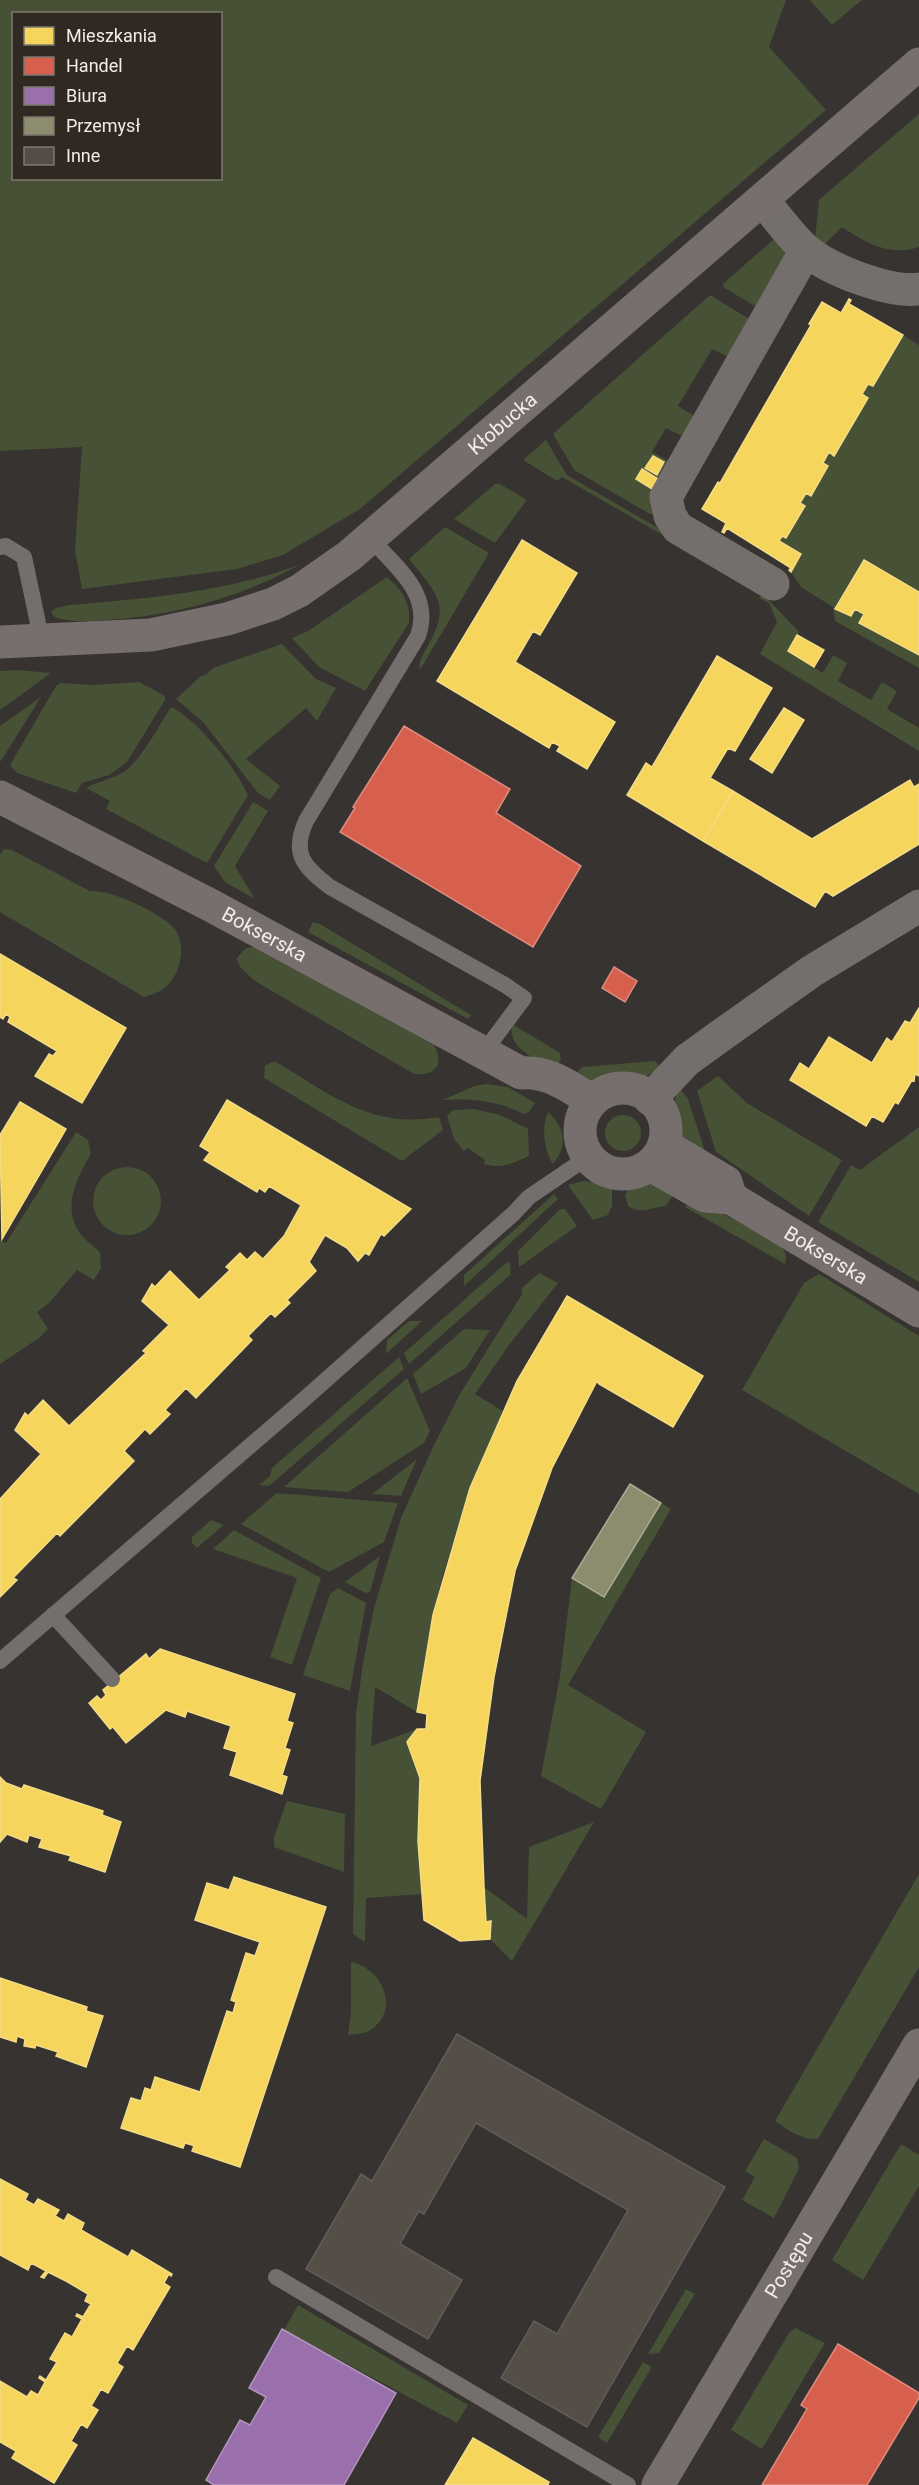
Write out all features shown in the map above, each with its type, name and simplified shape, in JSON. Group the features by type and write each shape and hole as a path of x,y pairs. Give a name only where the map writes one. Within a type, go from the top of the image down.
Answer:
{"street":[{"name":"Kłobucka","path":"16,644 151,634 227,618 273,604 299,591 349,556 919,64"},
{"path":"762,200 807,250 835,267 888,288 919,289"},
{"path":"774,584 678,528 670,516 666,497 807,250"},
{"name":"Bokserska","path":"2,797 212,906 521,1074 529,1089 586,1111"},
{"path":"650,1099 687,1060 723,1034 812,971 919,906"},
{"path":"625,1088 637,1091 650,1099 658,1106 664,1118 666,1132 657,1155 636,1172 621,1175 597,1166 588,1157 579,1133 586,1111 602,1093 625,1088"},
{"name":"Bokserska","path":"657,1155 705,1196 731,1198 919,1311"},
{"name":"Postępu","path":"658,2485 919,2045"}],"lane":[{"path":"370,538 416,590 423,621 418,636 306,821 299,838 303,860 310,872 330,887 505,985 524,998 483,1053"},
{"path":"0,547 6,546 24,557 16,644"},
{"path":"0,1661 301,1402 513,1214 529,1197 588,1157"},
{"path":"53,1615 112,1678"},
{"path":"276,2277 606,2479 628,2485"}],"green space":[{"path":"0,0 786,0 769,47 826,110 360,509 283,555 237,569 82,589 75,550 82,447 0,451"},
{"path":"810,0 862,0 832,25"},
{"path":"919,114 919,247 898,250 879,247 842,227 824,245 815,239 819,200"},
{"path":"776,237 785,252 784,260 758,308 723,287 723,284"},
{"path":"710,295 751,320 730,358 712,349 678,406 696,417 684,437 666,428 652,452 670,462 655,514 650,514 574,470 553,434"},
{"path":"903,335 919,345 919,668 835,621 833,607 801,587 791,572 801,554 779,541 782,536 787,538 805,507 800,503 829,452 834,455 867,398 862,394 868,384 873,386"},
{"path":"546,440 567,475 665,532 671,540 562,477 557,481 523,460"},
{"path":"495,484 500,484 527,500 495,543 454,519"},
{"path":"445,527 489,553 420,670 421,660 434,634 440,611 434,592 409,559"},
{"path":"301,564 232,595 159,614 81,621 54,617 51,612 56,608 70,605 158,596 216,587 273,574"},
{"path":"387,577 397,587 407,603 409,623 365,691 319,667 292,638 308,631"},
{"path":"763,594 799,632 788,651 823,673 833,655 847,663 838,681 871,700 882,682 897,691 887,709 919,728 919,751 760,654 777,622 769,603 759,598"},
{"path":"282,644 316,679 336,688 317,721 306,708 246,759 280,786 270,800 258,793 203,722 176,699 213,668"},
{"path":"0,671 51,673 0,710"},
{"path":"139,682 165,696 165,700 127,762 109,775 82,783 76,793 17,773 10,765 56,686 60,683 94,685"},
{"path":"41,697 1,761 0,761 0,726"},
{"path":"171,707 182,713 204,733 235,772 248,795 207,863 106,809 110,801 86,788 121,773 131,766 147,746"},
{"path":"253,802 268,811 235,866 255,899 225,882 214,866"},
{"path":"4,849 12,850 90,891 110,894 134,903 167,922 174,928 181,943 180,961 168,985 144,997 0,912 0,855"},
{"path":"313,922 320,924 471,1015 468,1019 308,932"},
{"path":"254,947 434,1045 438,1058 436,1068 428,1073 414,1074 255,981 241,968 236,959 246,948"},
{"path":"512,1024 560,1053 561,1059 555,1070 519,1047 514,1040"},
{"path":"655,1061 661,1067 651,1074 629,1082 606,1085 571,1081 582,1067"},
{"path":"276,1062 334,1097 372,1114 414,1119 439,1117 443,1130 402,1161 264,1078 265,1066"},
{"path":"718,1076 747,1103 842,1160 809,1216 716,1152 697,1091"},
{"path":"486,1084 508,1087 535,1103 529,1112 524,1114 485,1101 443,1100 474,1086"},
{"path":"679,1087 688,1099 704,1148 698,1157 686,1142 677,1125 674,1107"},
{"path":"474,1109 500,1115 528,1129 529,1156 496,1166 484,1164 485,1160 468,1148 464,1151 454,1139 447,1116 453,1110"},
{"path":"548,1112 558,1124 562,1137 561,1150 553,1164 547,1152 545,1139"},
{"path":"623,1115 636,1120 641,1133 636,1146 623,1151 610,1146 605,1133 610,1120"},
{"path":"919,1127 919,1282 818,1222 851,1165 860,1170"},
{"path":"76,1132 88,1140 91,1154 76,1184 71,1205 72,1216 83,1237 100,1253 101,1268 94,1280 77,1270 49,1303 37,1312 48,1329 39,1338 0,1364 0,1240 6,1243"},
{"path":"120,1167 134,1167 146,1172 156,1182 161,1201 156,1220 146,1230 134,1235 120,1235 108,1230 98,1220 93,1208 93,1194 98,1182 108,1172"},
{"path":"584,1181 602,1183 612,1189 612,1206 608,1215 593,1220 568,1185"},
{"path":"651,1181 677,1188 666,1206 637,1210 628,1206 625,1195 629,1186"},
{"path":"554,1194 558,1199 464,1286 464,1275"},
{"path":"691,1197 779,1243 785,1253 785,1264 685,1207"},
{"path":"560,1209 565,1209 577,1226 519,1267 518,1251"},
{"path":"507,1262 510,1263 511,1274 409,1364 404,1353"},
{"path":"539,1273 558,1283 509,1345 475,1394 503,1411 470,1488 443,1575 433,1615 417,1712 375,1687 371,1746 417,1729 407,1742 420,1778 418,1827 422,1894 366,1898 365,1942 353,1934 356,1714 374,1608 401,1518 433,1447 460,1394 522,1294 522,1288"},
{"path":"819,1274 919,1336 919,1494 742,1390 804,1283"},
{"path":"409,1321 422,1321 386,1354 387,1340"},
{"path":"464,1329 490,1330 466,1368 421,1394 413,1374"},
{"path":"399,1357 404,1369 269,1486 259,1485 270,1476 272,1468"},
{"path":"407,1378 430,1431 424,1443 348,1492 284,1487"},
{"path":"417,1459 401,1496 372,1494"},
{"path":"277,1493 398,1503 384,1542 329,1572 241,1524"},
{"path":"661,1503 671,1509 568,1685 646,1732 601,1809 541,1776 560,1676 572,1578 604,1596"},
{"path":"211,1520 224,1525 197,1548 192,1543 192,1537"},
{"path":"234,1530 321,1578 292,1665 270,1657 297,1578 213,1549"},
{"path":"380,1556 370,1592 366,1593 345,1582"},
{"path":"338,1588 366,1603 350,1691 303,1675 330,1594"},
{"path":"287,1801 345,1814 344,1872 274,1847 274,1837"},
{"path":"594,1822 512,1961 490,1939 491,1922 486,1922 484,1887 527,1919 529,1847"},
{"path":"919,1874 919,1967 818,2139 795,2134 775,2121"},
{"path":"351,1962 363,1966 380,1982 386,2004 384,2014 378,2024 367,2032 348,2035 351,2012"},
{"path":"764,2139 797,2158 799,2168 774,2218 742,2200 755,2177 745,2171"},
{"path":"901,2144 919,2155 919,2186 863,2280 832,2260"},
{"path":"686,2289 695,2294 659,2353 648,2354"},
{"path":"298,2305 468,2405 457,2423 284,2330"},
{"path":"795,2328 825,2343 762,2449 731,2430 789,2333"},
{"path":"643,2362 652,2367 607,2443 598,2437"}],"building: Mieszkania":[{"path":"849,299 851,300 849,304 903,335 873,386 868,384 862,394 868,398 834,456 829,452 823,463 828,466 811,496 806,493 800,503 805,506 786,538 782,536 779,541 801,554 791,572 789,570 791,568 727,528 724,533 722,532 726,523 702,509 718,482 720,483 822,302 841,313"},
{"path":"653,456 664,462 657,475 645,468"},
{"path":"642,469 658,479 652,489 636,479"},
{"path":"522,540 577,573 540,635 533,631 515,662 615,722 587,769 557,751 560,746 552,742 549,748 437,681"},
{"path":"864,560 919,592 919,655 859,623 864,614 855,609 851,616 835,609"},
{"path":"797,635 824,650 814,667 788,651"},
{"path":"717,656 772,688 735,751 728,748 710,778 733,791 703,841 627,795 646,763 652,767"},
{"path":"784,708 804,720 772,773 750,759"},
{"path":"910,780 914,787 919,784 919,844 833,896 825,891 815,907 703,841 733,791 812,839"},
{"path":"0,954 126,1028 82,1103 35,1076 49,1054 53,1056 57,1051 8,1022 10,1017 6,1014 3,1019 0,1017"},
{"path":"919,1008 919,1076 915,1074 914,1081 912,1080 898,1104 895,1102 883,1122 872,1116 866,1126 790,1080 800,1063 809,1069 829,1037 872,1063 887,1038 892,1042 905,1021 910,1023"},
{"path":"227,1100 411,1209 384,1236 381,1234 369,1255 365,1253 358,1261 347,1248 325,1235 309,1262 316,1271 287,1300 290,1303 275,1317 271,1313 248,1336 252,1340 196,1398 186,1388 165,1410 170,1414 150,1434 145,1429 124,1451 134,1461 60,1536 57,1533 13,1578 17,1580 0,1597 0,1499 41,1454 15,1430 25,1413 28,1416 43,1400 69,1426 146,1353 143,1351 169,1325 142,1301 152,1284 155,1287 170,1271 199,1300 230,1270 226,1267 240,1253 247,1260 255,1252 263,1259 284,1236 301,1205 269,1186 265,1192 259,1188 257,1192 204,1160 210,1152 200,1146"},
{"path":"20,1102 66,1129 2,1239 0,1135"},
{"path":"567,1296 703,1376 673,1427 597,1381 552,1468 515,1571 494,1677 480,1781 486,1922 491,1921 490,1939 460,1941 424,1920 418,1841 420,1778 407,1742 417,1729 426,1729 427,1714 417,1712 433,1615 470,1488 517,1381"},
{"path":"160,1649 295,1694 287,1721 293,1723 285,1748 290,1750 282,1775 287,1777 282,1794 230,1775 237,1752 224,1748 231,1726 187,1711 185,1717 166,1710 126,1743 113,1727 110,1729 89,1703 97,1696 101,1700 106,1695 103,1690 146,1654 149,1659"},
{"path":"0,1777 6,1783 22,1789 24,1785 103,1811 102,1815 121,1822 105,1872 69,1860 71,1856 39,1847 42,1839 29,1835 27,1842 7,1834 0,1842"},
{"path":"234,1877 326,1907 240,2167 192,2151 194,2146 192,2145 185,2143 183,2148 121,2128 131,2098 141,2101 145,2088 151,2090 155,2077 200,2092 227,2011 233,2013 236,2002 231,2000 246,1953 255,1956 260,1942 195,1920 207,1883 229,1890"},
{"path":"0,1978 87,2007 86,2011 103,2016 86,2067 56,2056 58,2052 36,2045 35,2048 24,2046 25,2039 17,2036 16,2042 0,2037"},
{"path":"0,2179 28,2194 25,2200 34,2205 38,2199 59,2210 55,2216 64,2221 68,2214 84,2223 81,2230 128,2257 132,2250 172,2274 171,2276 169,2274 164,2283 170,2287 133,2350 127,2346 117,2363 123,2367 108,2393 101,2389 91,2406 98,2410 87,2428 81,2424 71,2441 77,2445 54,2483 12,2458 16,2451 0,2442 0,2381 27,2397 31,2391 38,2395 45,2382 39,2378 40,2376 46,2380 57,2362 50,2359 65,2333 72,2337 82,2319 76,2316 77,2314 83,2317 91,2304 85,2301 88,2294 66,2281 48,2272 44,2278 41,2277 46,2271 31,2263 28,2270 0,2255"},
{"path":"473,2438 549,2482 548,2485 445,2485"}],"building: Handel":[{"path":"404,726 510,789 496,813 581,866 533,947 340,832"},
{"path":"614,967 637,981 625,1002 602,988"},
{"path":"838,2344 919,2393 919,2398 867,2485 762,2485 807,2409 801,2405"}],"building: Biura":[{"path":"282,2329 396,2393 344,2485 214,2485 206,2480 240,2420 250,2425 266,2397 249,2388"}],"building: Przemysł":[{"path":"630,1484 661,1503 604,1597 572,1578"}],"building: Inne":[{"path":"457,2034 725,2187 587,2427 501,2378 534,2321 557,2334 628,2210 476,2123 424,2214 419,2211 400,2244 462,2280 428,2339 306,2269 361,2174 372,2181"}]}
